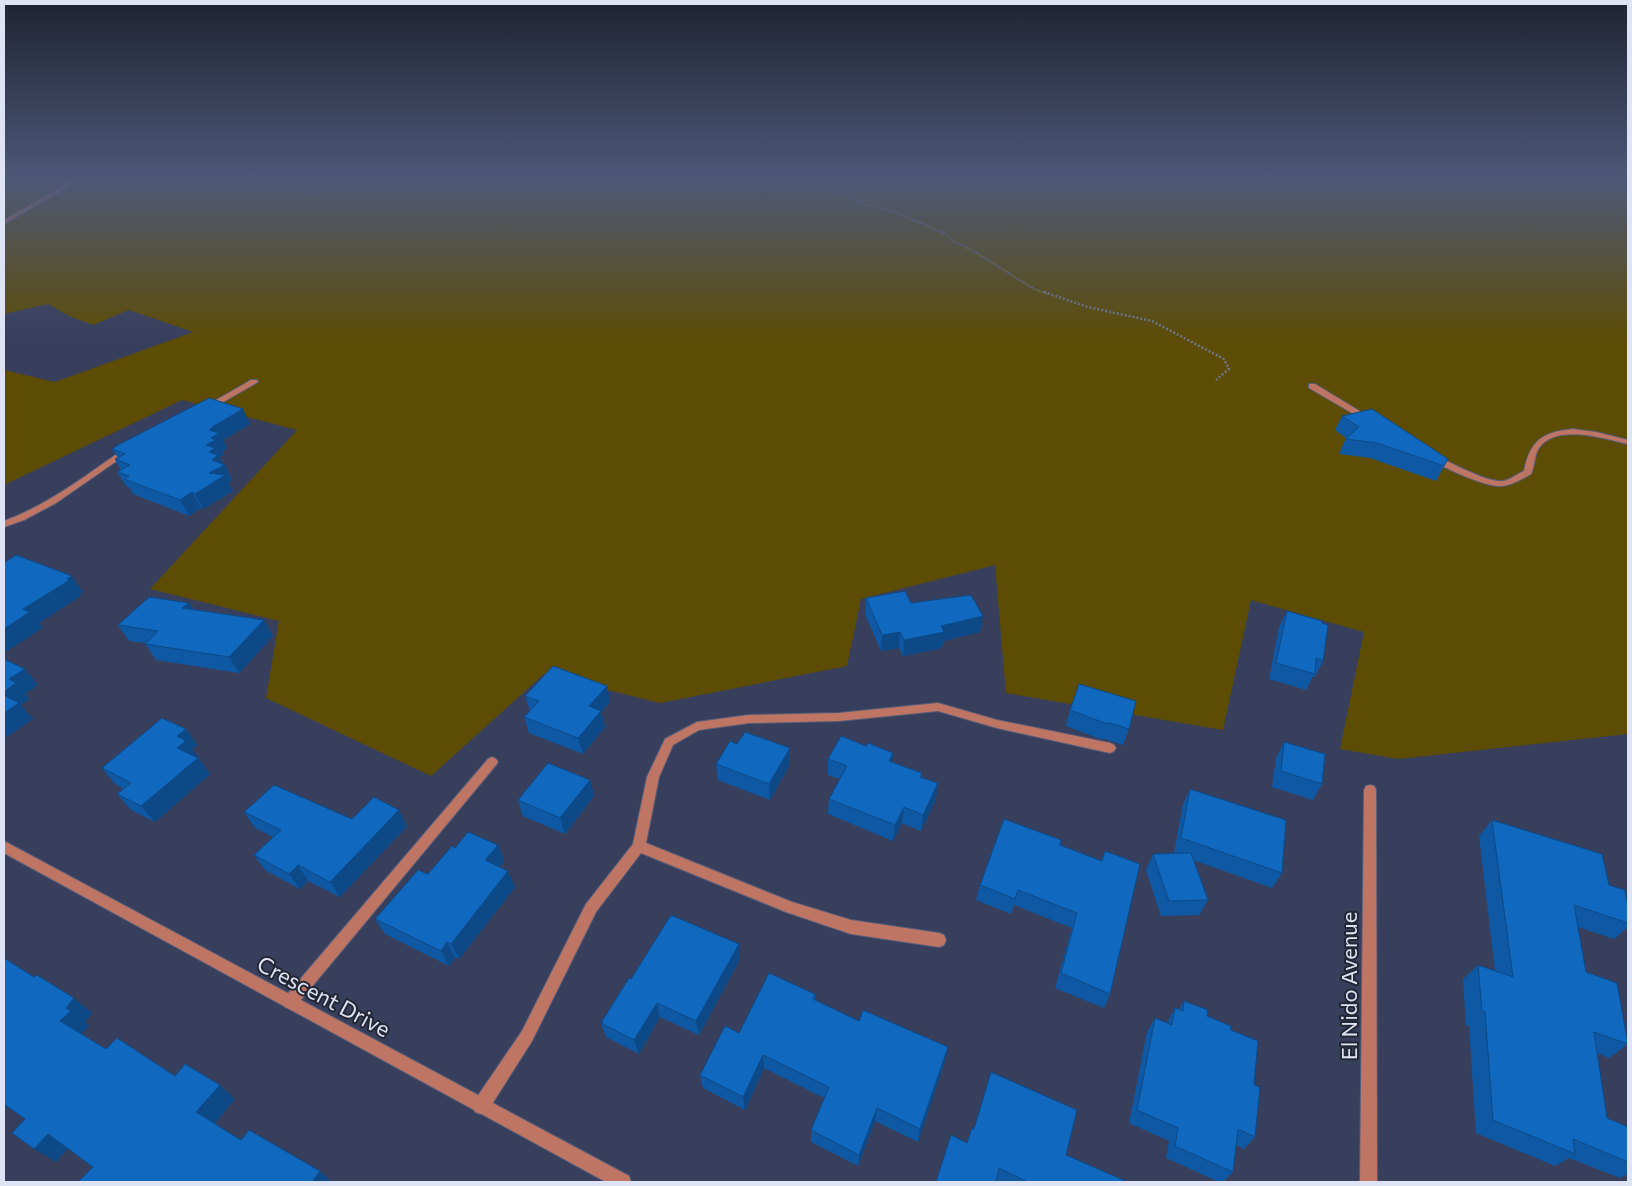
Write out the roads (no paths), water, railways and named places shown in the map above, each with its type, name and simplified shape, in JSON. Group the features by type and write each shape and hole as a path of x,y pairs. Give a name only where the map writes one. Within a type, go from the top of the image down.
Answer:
{"street":[{"path":"203,410 254,382"},
{"path":"1312,386 1378,425"},
{"path":"1427,454 1467,474 1500,484 1515,480 1528,472 1532,455 1541,441 1556,434 1582,432 1628,442"},
{"path":"4,524 31,514 45,506 135,447"},
{"path":"482,1106 527,1036 591,908 638,846 653,777 670,742 697,726 749,719 839,717 938,707 997,724 1110,748"},
{"path":"290,1002 492,762"},
{"name":"El Nido Avenue","path":"1368,1182 1370,790"},
{"path":"638,846 792,908 851,927 939,940"},
{"name":"Crescent Drive","path":"4,847 623,1182"}]}
